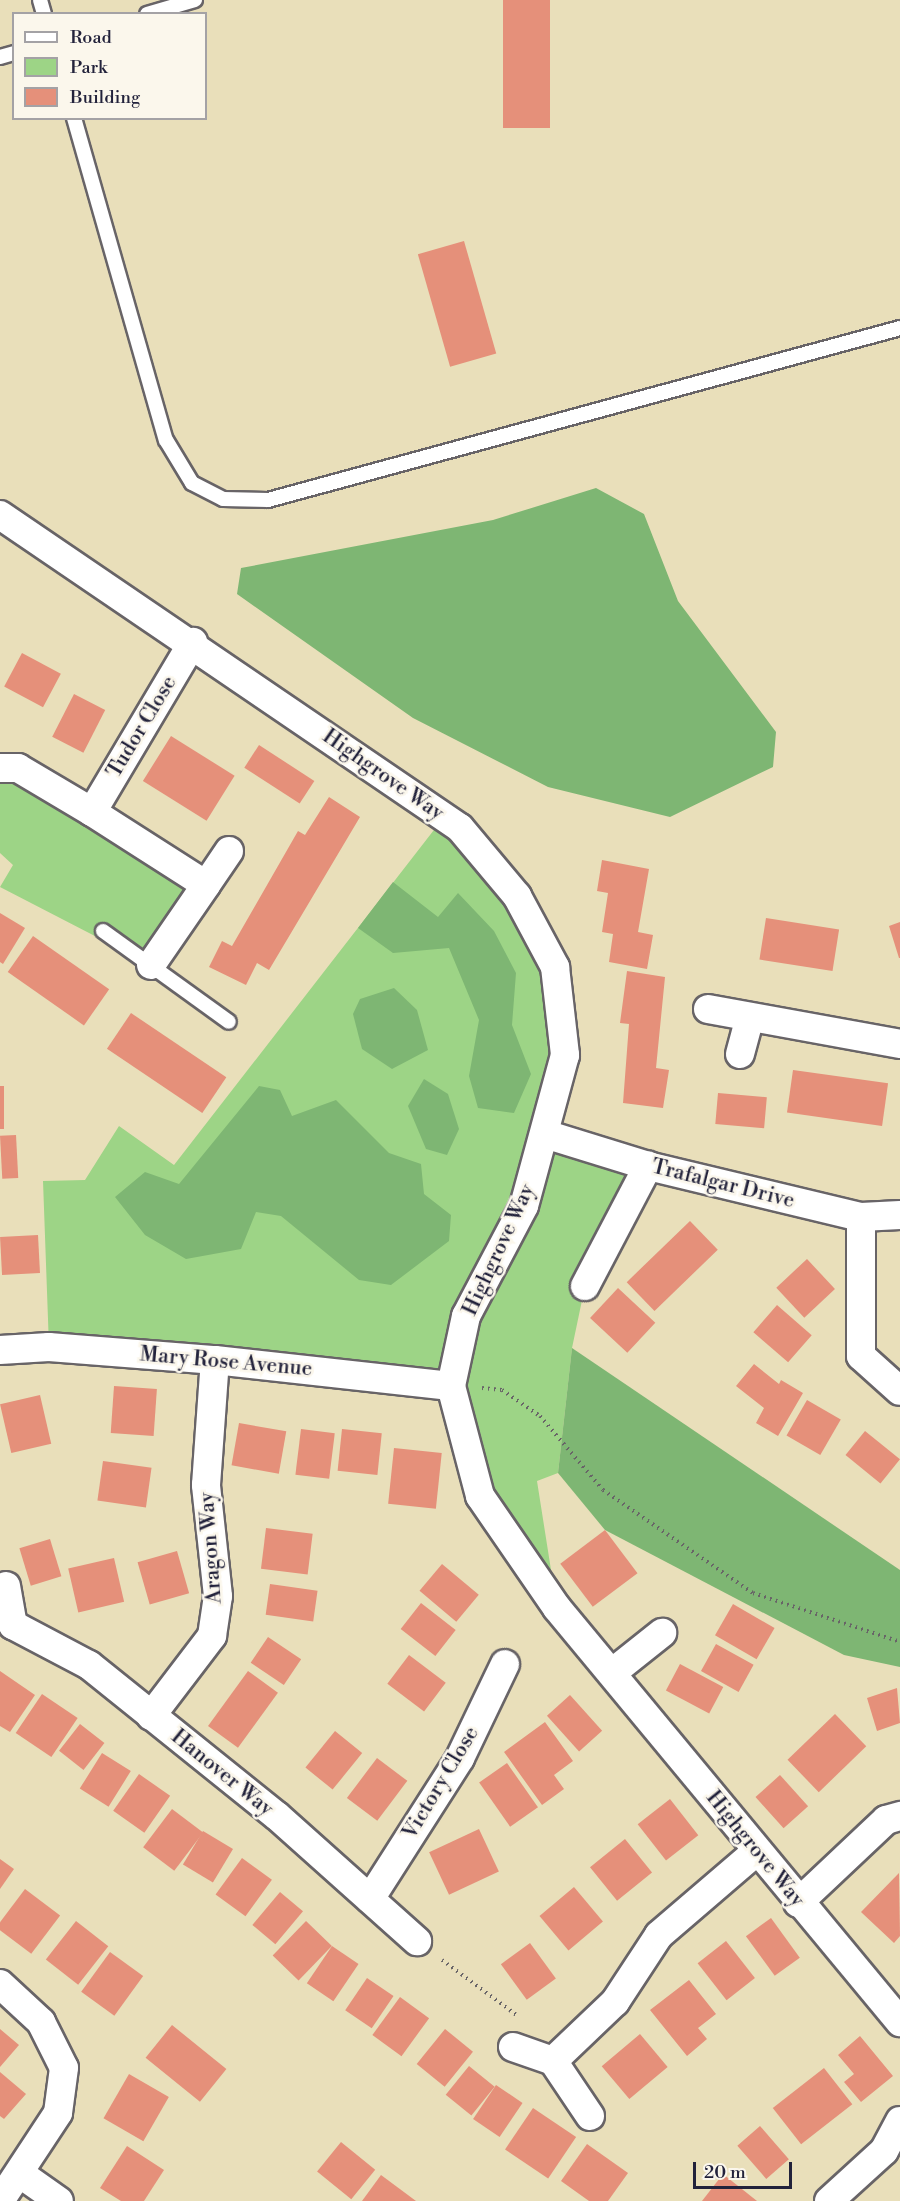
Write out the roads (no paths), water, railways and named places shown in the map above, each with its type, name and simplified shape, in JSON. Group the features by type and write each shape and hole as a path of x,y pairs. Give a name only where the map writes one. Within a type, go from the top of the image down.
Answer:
{"street":[{"name":"Highgrove Way","path":"0,515 193,642 460,828 517,896 555,967 565,1055 548,1135 524,1206 466,1316 451,1386 480,1496 506,1542 756,1852 900,2022"},
{"name":"Tudor Close","path":"92,812 193,642"},
{"path":"0,768 18,768 206,885"},
{"path":"151,965 229,850"},
{"path":"708,1009 900,1044"},
{"path":"740,1054 750,1017"},
{"name":"Trafalgar Drive","path":"548,1135 648,1166 861,1217 900,1215"},
{"path":"585,1286 648,1166"},
{"path":"861,1217 861,1356 900,1391"},
{"name":"Mary Rose Avenue","path":"0,1350 49,1347 215,1360 451,1386"},
{"name":"Aragon Way","path":"151,1716 212,1636 218,1596 206,1485 215,1360"},
{"name":"Hanover Way","path":"6,1586 6,1631 89,1665 370,1899 417,1941"},
{"path":"613,1672 662,1633"},
{"name":"Victory Close","path":"370,1899 460,1758 505,1664"},
{"path":"798,1903 886,1820 900,1816"},
{"path":"553,2061 615,2002 659,1935 756,1852"},
{"path":"0,1984 41,2022 64,2068 58,2113 22,2175 0,2201"},
{"path":"513,2047 553,2061 590,2116"},
{"path":"829,2201 884,2151 900,2121"},
{"path":"22,2175 59,2201"}],"lane":[{"path":"154,12 195,0"},
{"path":"75,120 166,440 192,483 223,499 268,500 900,328"},
{"path":"103,931 229,1022"}]}
